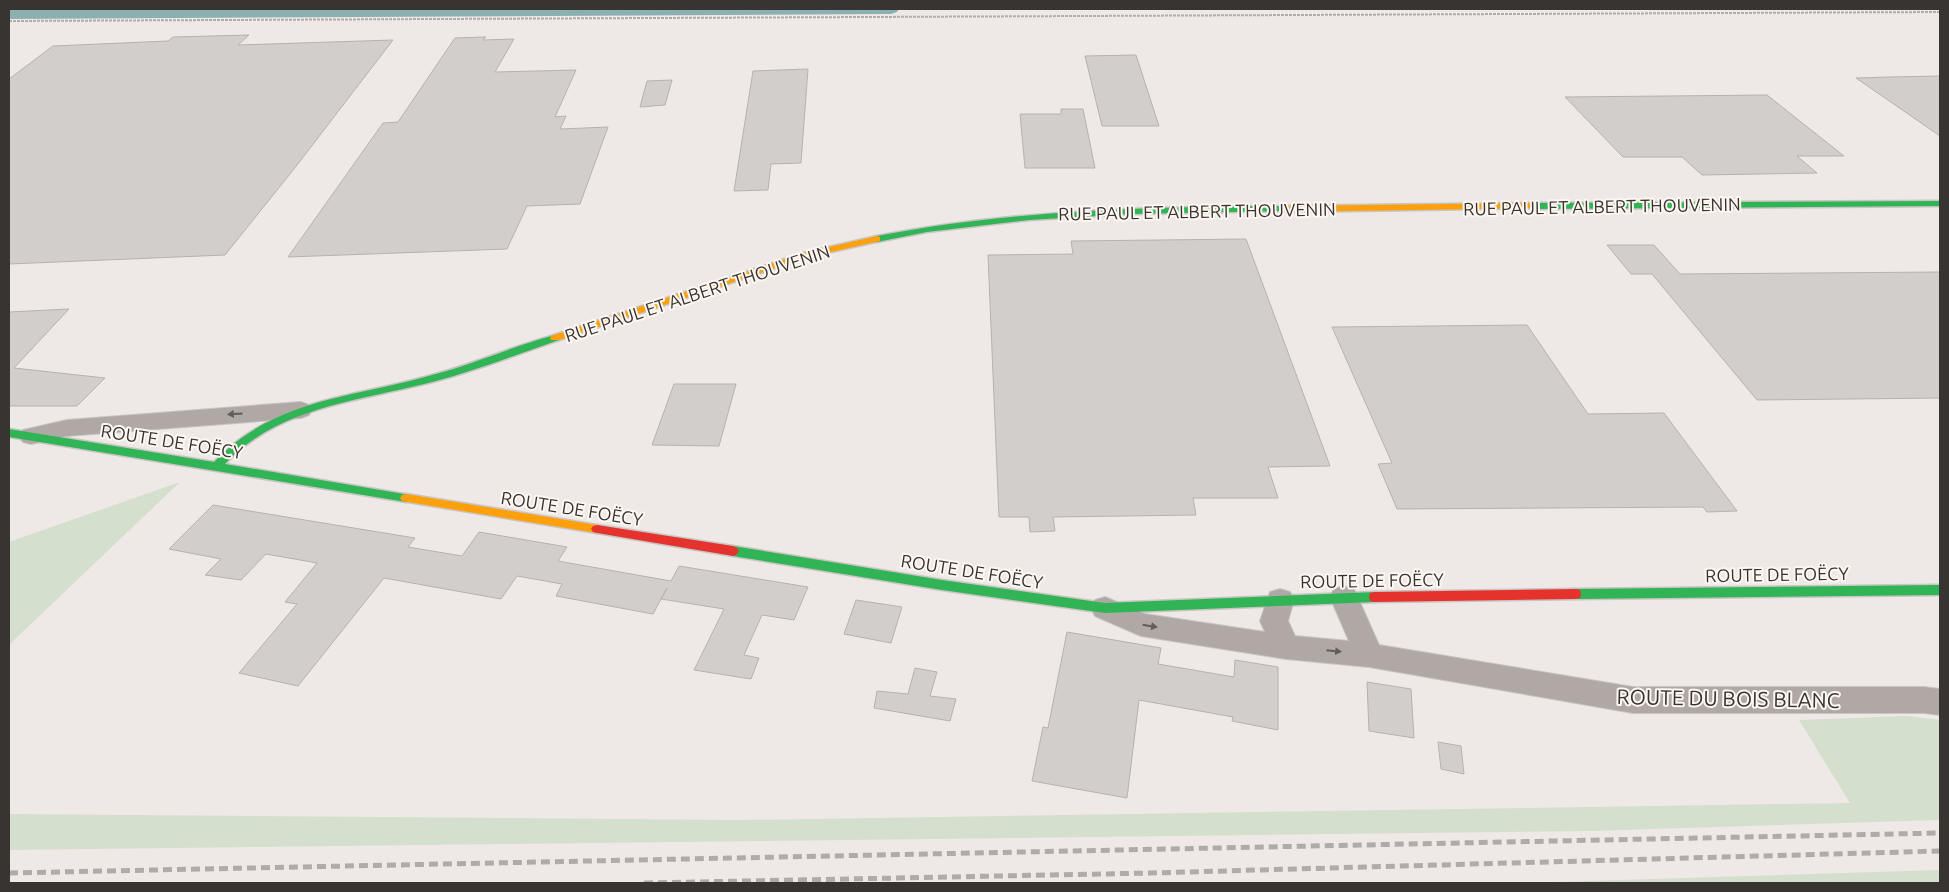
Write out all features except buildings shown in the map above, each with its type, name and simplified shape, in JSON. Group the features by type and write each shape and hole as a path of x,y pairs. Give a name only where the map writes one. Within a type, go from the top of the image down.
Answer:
{"street":[{"name":"RUE PAUL ET ALBERT THOUVENIN","path":"20,435 67,428 301,410 435,378 806,255 896,235 985,222 1124,210 1940,202"},
{"name":"RUE PAUL ET ALBERT THOUVENIN","path":"217,466 232,450 261,429 301,410"},
{"name":"ROUTE DE FOËCY","path":"20,435 942,585 1105,608 1344,596 1940,590"},
{"path":"1344,596 1369,655"},
{"path":"1280,600 1274,621 1286,646"},
{"name":"ROUTE DU BOIS BLANC","path":"1105,608 1141,625 1286,646 1369,655 1633,700 1924,700 1940,702"}],"path":[{"path":"9,21 1940,12"}],"green space":[{"path":"180,482 13,641 9,646 9,542"},
{"path":"1907,716 1940,720 1940,820 1592,831 9,850 9,814 739,820 1850,803 1799,720"},
{"path":"1940,870 1940,883 1524,883"}],"waterway":[{"path":"9,14 891,9"}],"railway":[{"path":"9,873 1940,833"},
{"path":"644,883 1151,873 1940,851"}],"traffic: fast":[{"path":"1533,206 1940,203"},
{"path":"877,239 927,229 1029,217 1131,211 1284,209"},
{"path":"217,466 232,450 261,429 301,410 435,378 555,338"},
{"path":"9,433 406,498"},
{"path":"733,551 942,585 1105,608 1375,597"},
{"path":"1575,594 1940,590"}],"traffic: slow":[{"path":"1284,209 1533,206"},
{"path":"555,338 806,255 877,239"},
{"path":"406,498 597,529"}],"traffic: jam":[{"path":"597,529 733,551"},
{"path":"1375,597 1575,594"}]}
